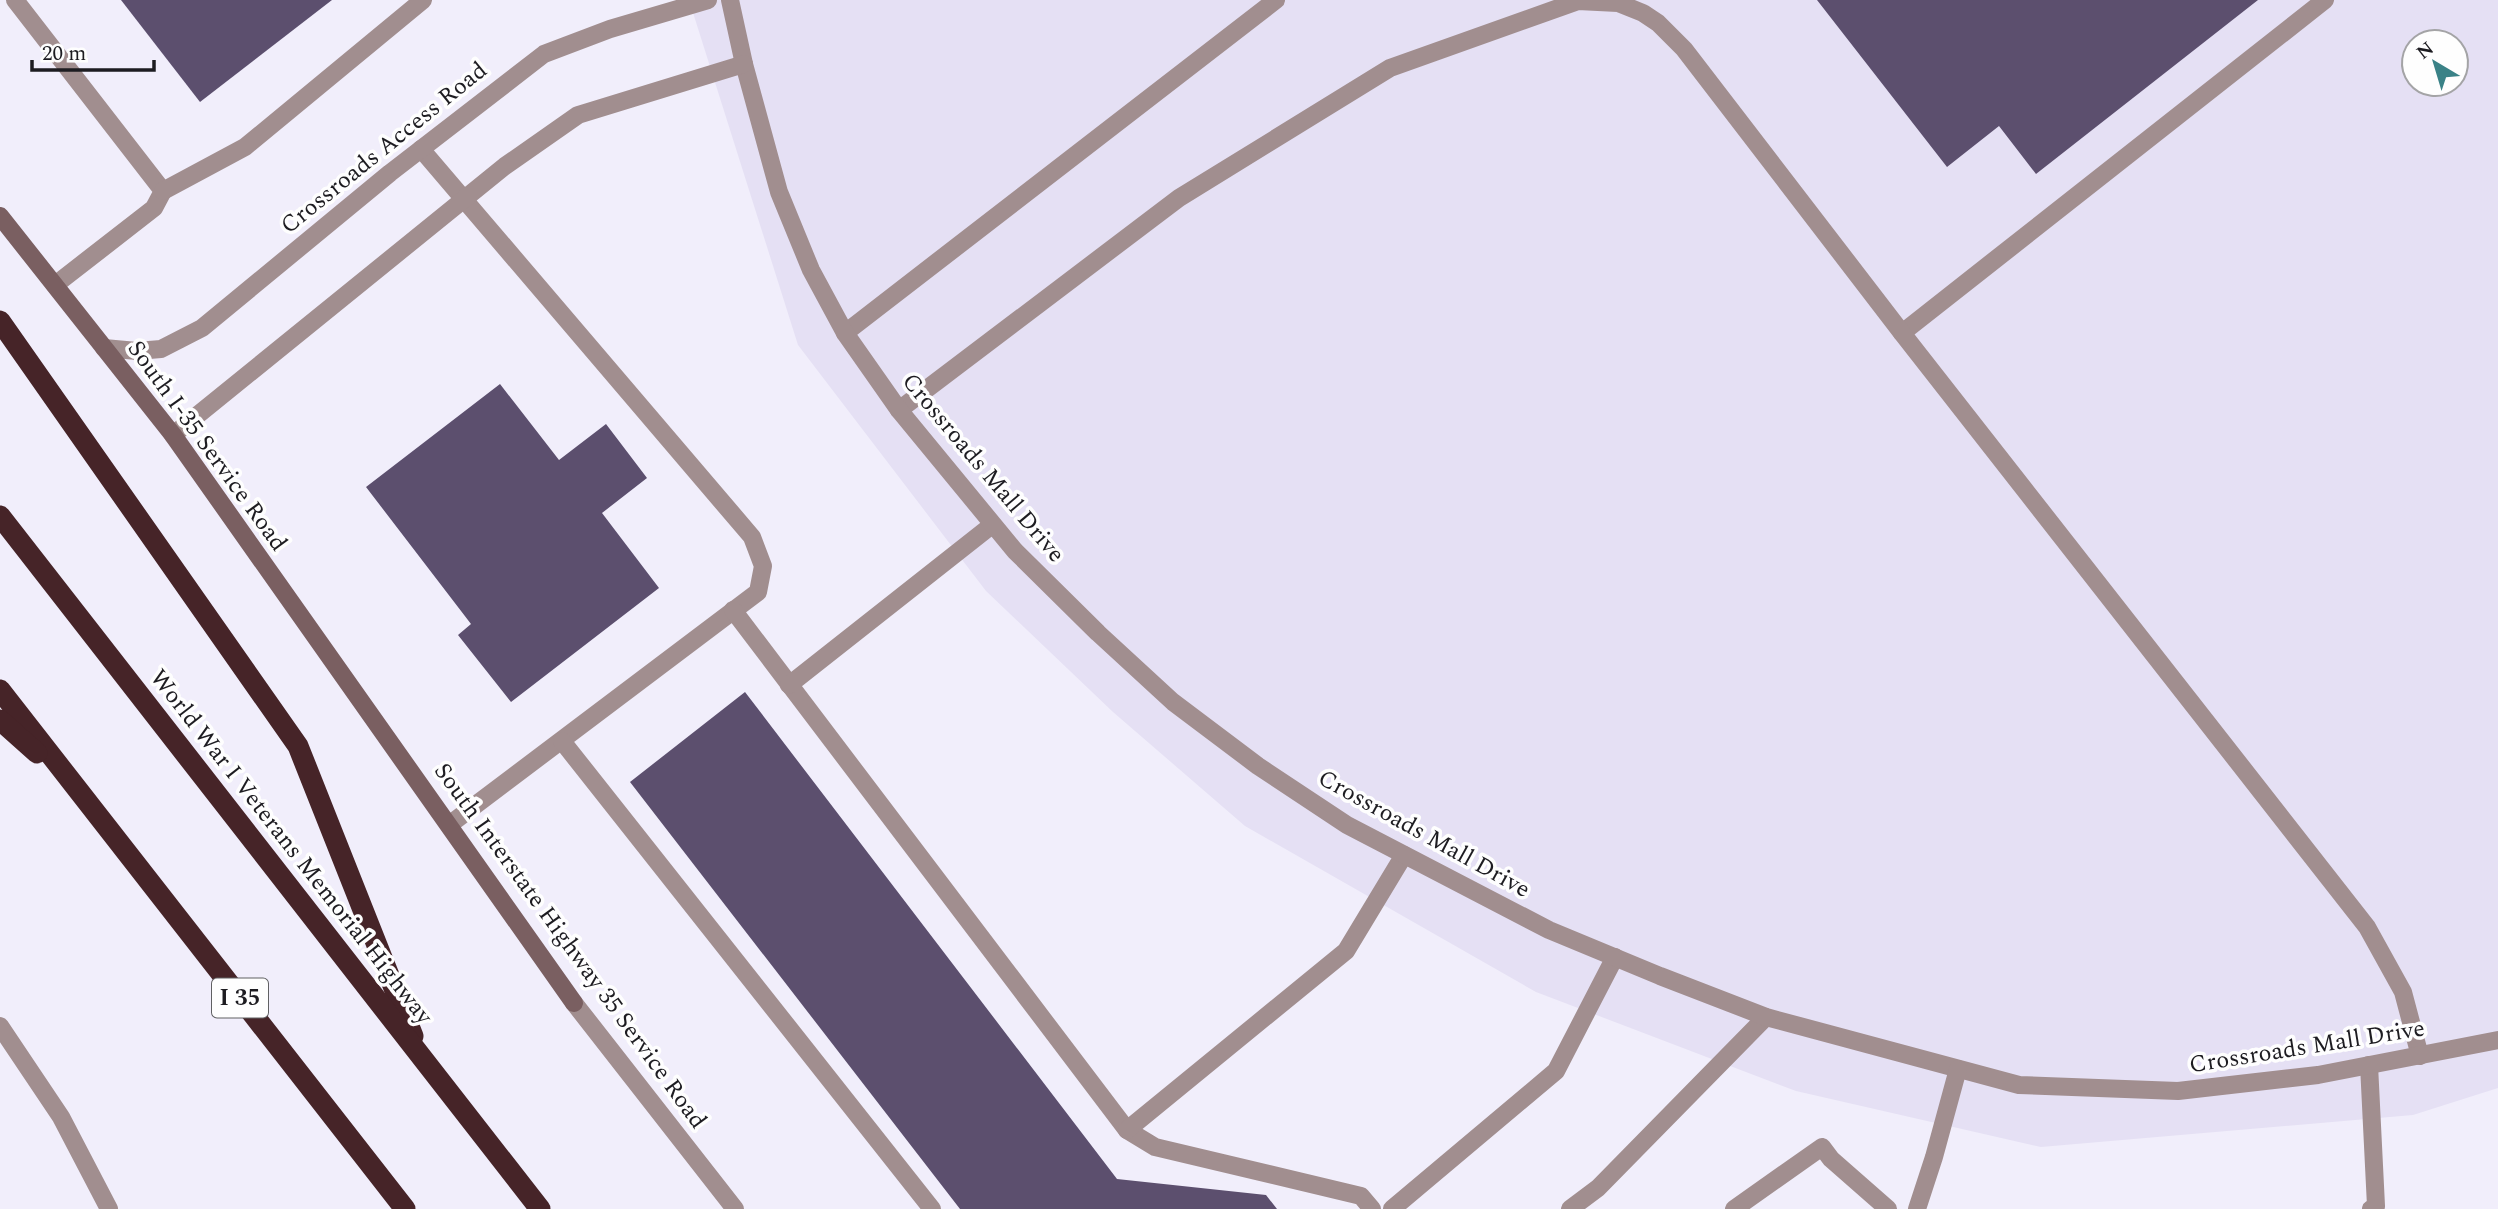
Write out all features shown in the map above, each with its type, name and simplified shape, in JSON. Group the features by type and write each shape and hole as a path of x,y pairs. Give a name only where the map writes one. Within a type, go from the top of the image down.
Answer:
{"highway":[{"path":"0,321 298,746 423,1060"},
{"name":"World War I Veterans Memorial Highway","path":"0,516 540,1209"},
{"name":"I 35","path":"0,690 405,1209"},
{"path":"0,720 75,787"}],"main road":[{"name":"South I-35 Service Road","path":"0,216 173,435 367,711"},
{"name":"South Interstate Highway 35 Service Road","path":"367,711 575,1003"}],"street":[{"path":"15,0 163,191"},
{"path":"55,285 153,208 163,191 245,147 423,0"},
{"name":"Crossroads Access Road","path":"104,348 137,351 161,349 202,328 421,149 544,54 610,29 708,0"},
{"name":"Crossroads Mall Drive","path":"730,0 744,64 779,192 811,270 845,333 899,410 1014,551 1173,702 1258,766 1347,825 1549,930 1766,1017 2019,1085 2178,1091 2318,1075 2498,1040"},
{"path":"845,333 1276,0"},
{"path":"1902,333 2325,0"},
{"path":"899,410 1179,198 1390,68 1578,1 1618,3 1643,13 1684,49 1902,333 2367,927 2403,992 2420,1055"},
{"path":"173,435 505,166 578,115 744,64"},
{"path":"421,149 752,537 763,566 758,592 449,825"},
{"path":"789,685 992,525"},
{"path":"733,610 1127,1130 1154,1147 1361,1196 1372,1209"},
{"path":"562,741 932,1209"},
{"path":"1127,1130 1346,951 1404,855"},
{"path":"1392,1209 1556,1071 1615,957"},
{"name":"South Interstate Highway 35 Service Road","path":"575,1003 735,1209"},
{"path":"1570,1209 1598,1188 1766,1017"},
{"path":"0,1026 61,1117 109,1209"},
{"path":"2369,1065 2376,1206 2371,1209"},
{"path":"1917,1209 1958,1069"},
{"path":"1734,1209 1822,1147 1888,1209"}],"shaded area":[{"path":"689,0 2498,0 2498,1088 2413,1115 2041,1147 1796,1091 1536,992 1245,826 1113,712 986,591 798,345"}],"building":[{"path":"121,0 332,0 200,102"},
{"path":"1817,0 2258,0 2036,174 1999,126 1947,167"},
{"path":"500,384 559,460 606,424 647,478 602,513 659,588 511,702 458,635 471,624 366,487"},
{"path":"745,692 1117,1179 1266,1195 1277,1209 960,1209 630,782"}]}
